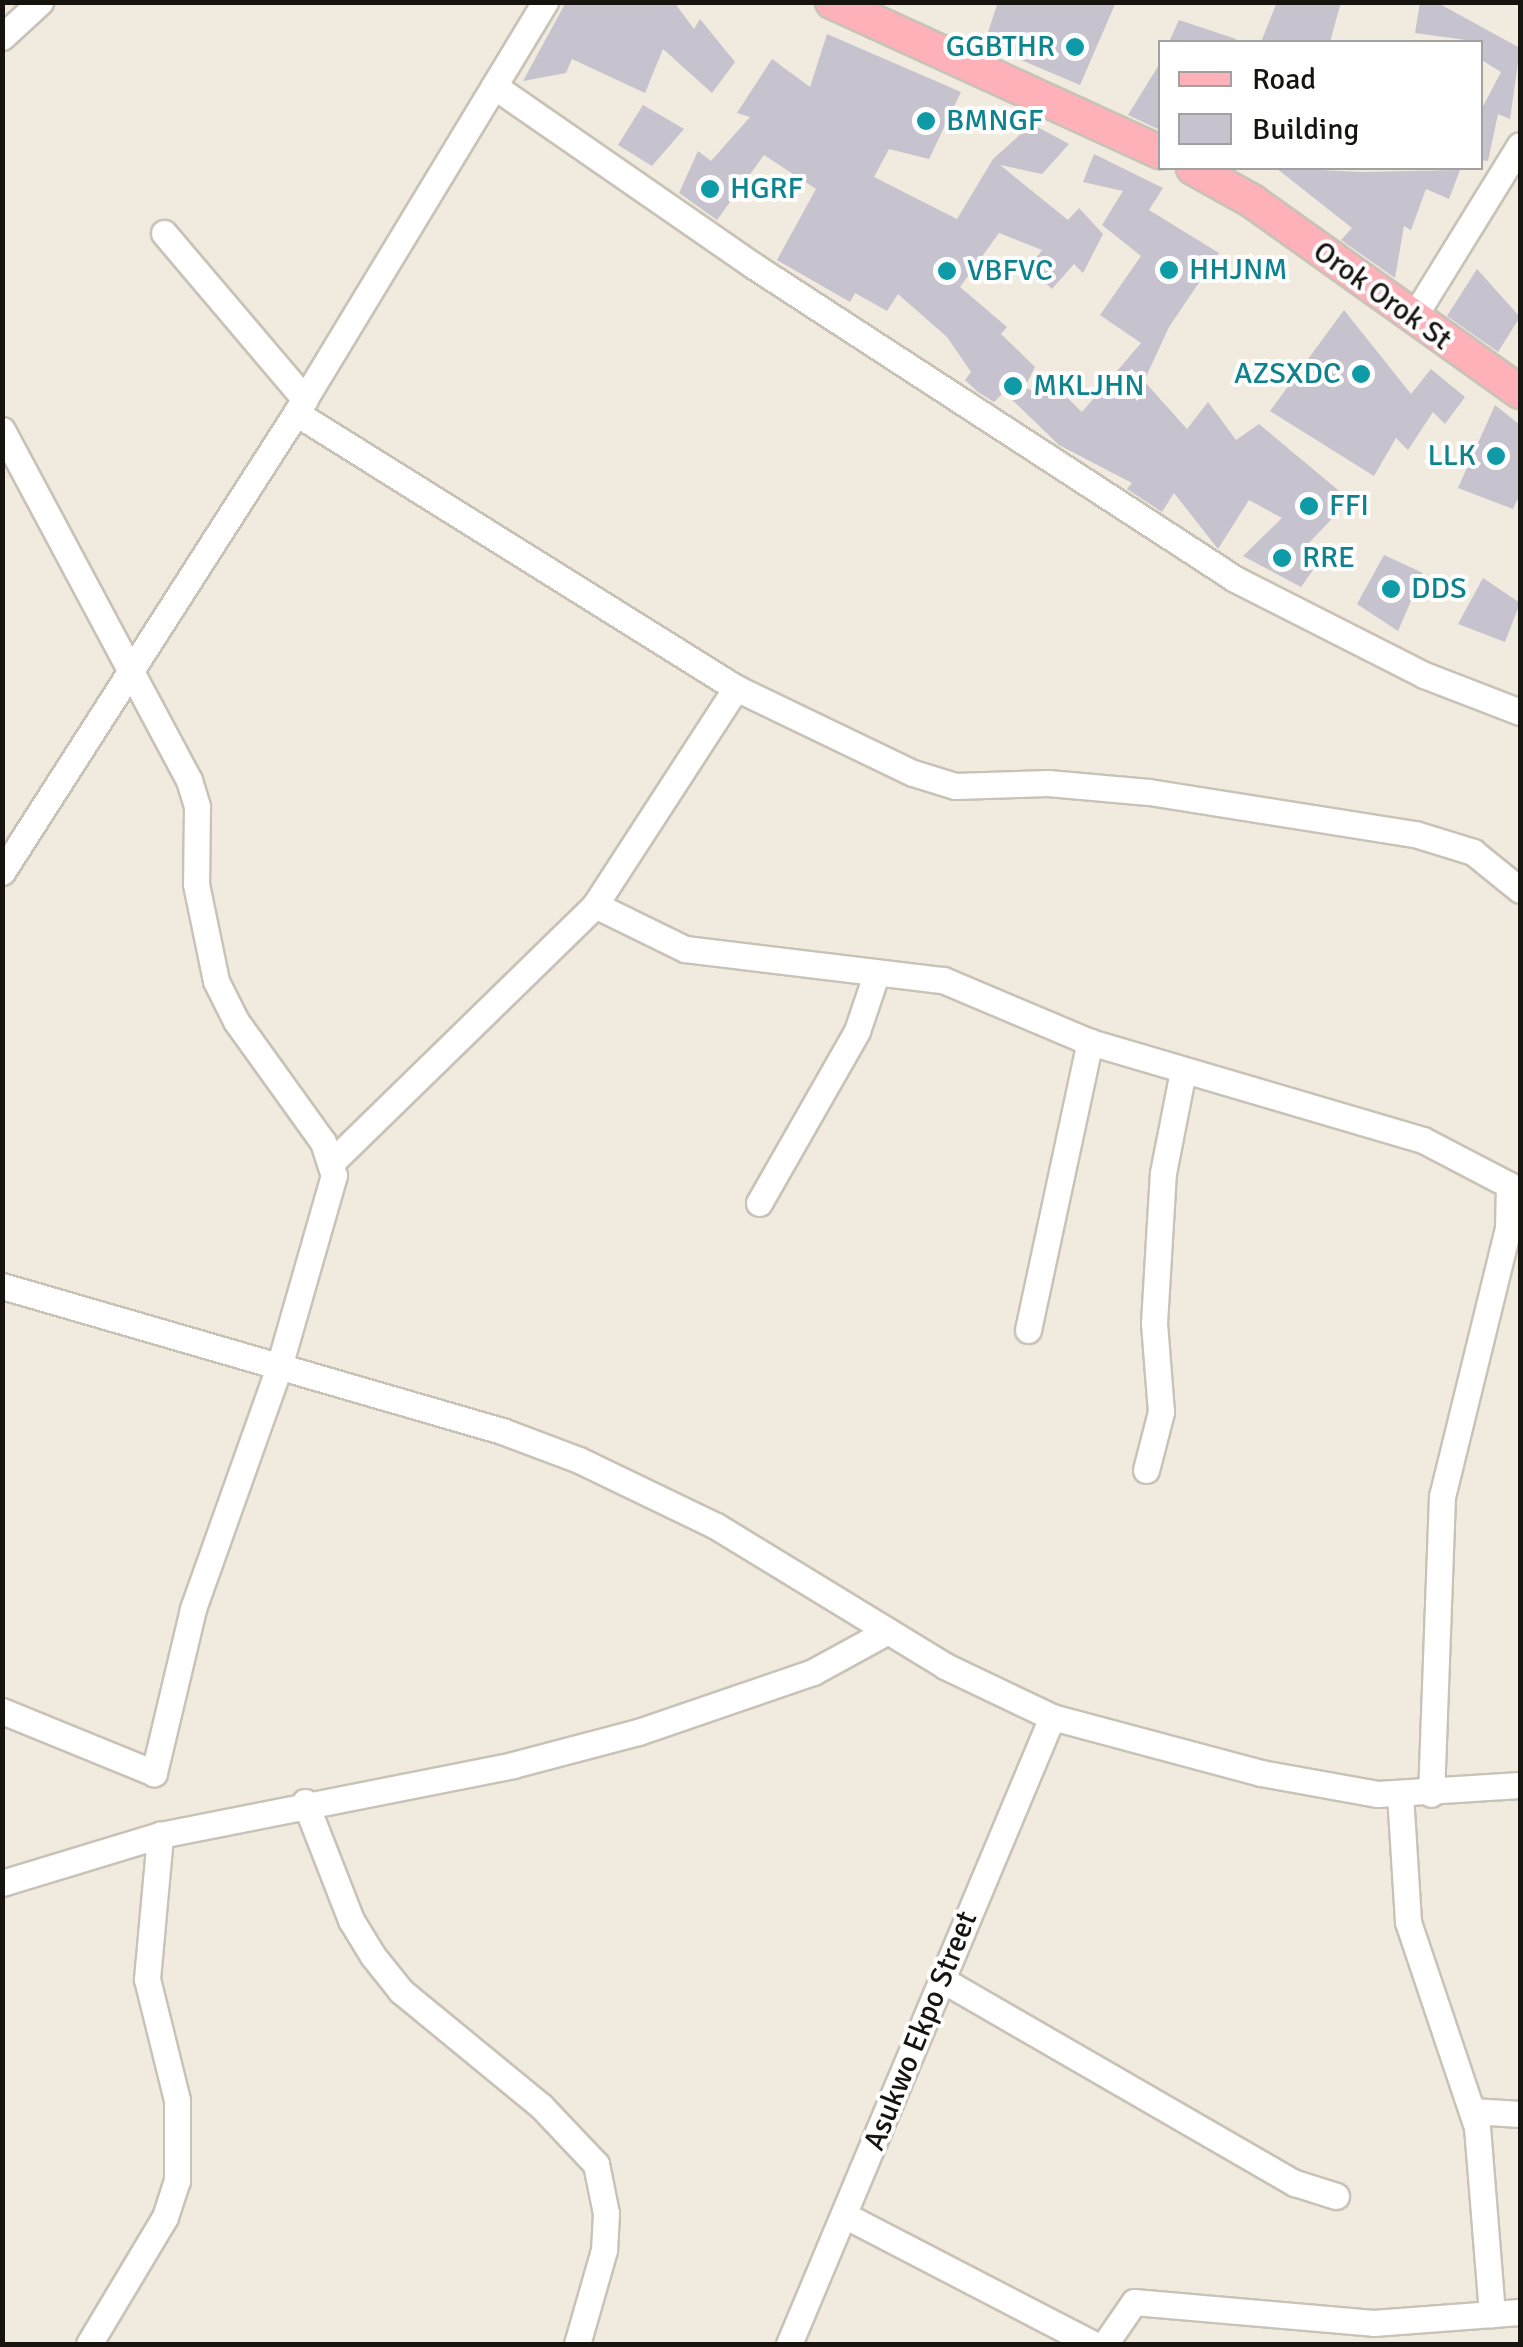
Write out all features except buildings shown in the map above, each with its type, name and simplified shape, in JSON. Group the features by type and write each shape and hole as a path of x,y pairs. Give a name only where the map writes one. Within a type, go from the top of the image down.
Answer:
{"main road":[{"path":"832,2 1158,151"},
{"name":"Orok Orok St","path":"1197,170 1252,201 1520,392"}],"street":[{"path":"2,37 40,2"},
{"path":"2,872 127,671 301,406 544,3"},
{"path":"494,86 754,266 1235,578 1424,675 1520,712"},
{"path":"1412,318 1520,145"},
{"path":"164,233 301,406 736,688 934,781 1000,789 1103,787 1415,834 1473,852 1520,890"},
{"path":"2,430 42,496 127,671 193,794 196,884 216,981 332,1162 331,1192 278,1370 193,1609 154,1773 2,1712"},
{"path":"332,1162 595,905 736,688"},
{"path":"595,905 685,950 943,980 1090,1042 1423,1140 1509,1185 1508,1228 1442,1496 1430,1794"},
{"path":"758,1203 857,1031 877,972"},
{"path":"1028,1330 1090,1042"},
{"path":"1146,1470 1161,1412 1154,1323 1163,1173 1182,1071"},
{"path":"2,1286 278,1370 502,1431 578,1460 716,1526 995,1693 1052,1717 1262,1773 1400,1794 1520,1785"},
{"path":"2,1884 160,1835 306,1802 513,1764 638,1732 814,1672 888,1631"},
{"name":"Asukwo Ekpo Street","path":"789,2344 846,2216 1052,1717"},
{"path":"1400,1794 1408,1922 1472,2111 1484,2168 1492,2314"},
{"path":"306,1802 350,1920 401,1991 568,2131 596,2164 606,2213 604,2250 577,2344"},
{"path":"89,2344 165,2218 177,2180 177,2100 147,1979 160,1835"},
{"path":"941,1979 1295,2183 1336,2196"},
{"path":"1472,2111 1520,2114"},
{"path":"846,2216 1093,2344"},
{"path":"1105,2344 1134,2302 1373,2323 1520,2312"}],"place":[{"name":"GGBTHR","path":"1075,47"},
{"name":"BMNGF","path":"926,121"},
{"name":"HGRF","path":"710,189"},
{"name":"HHJNM","path":"1169,270"},
{"name":"VBFVC","path":"947,271"},
{"name":"AZSXDC","path":"1361,374"},
{"name":"MKLJHN","path":"1013,386"},
{"name":"LLK","path":"1496,456"},
{"name":"FFI","path":"1309,506"},
{"name":"RRE","path":"1282,558"},
{"name":"DDS","path":"1391,589"}]}
